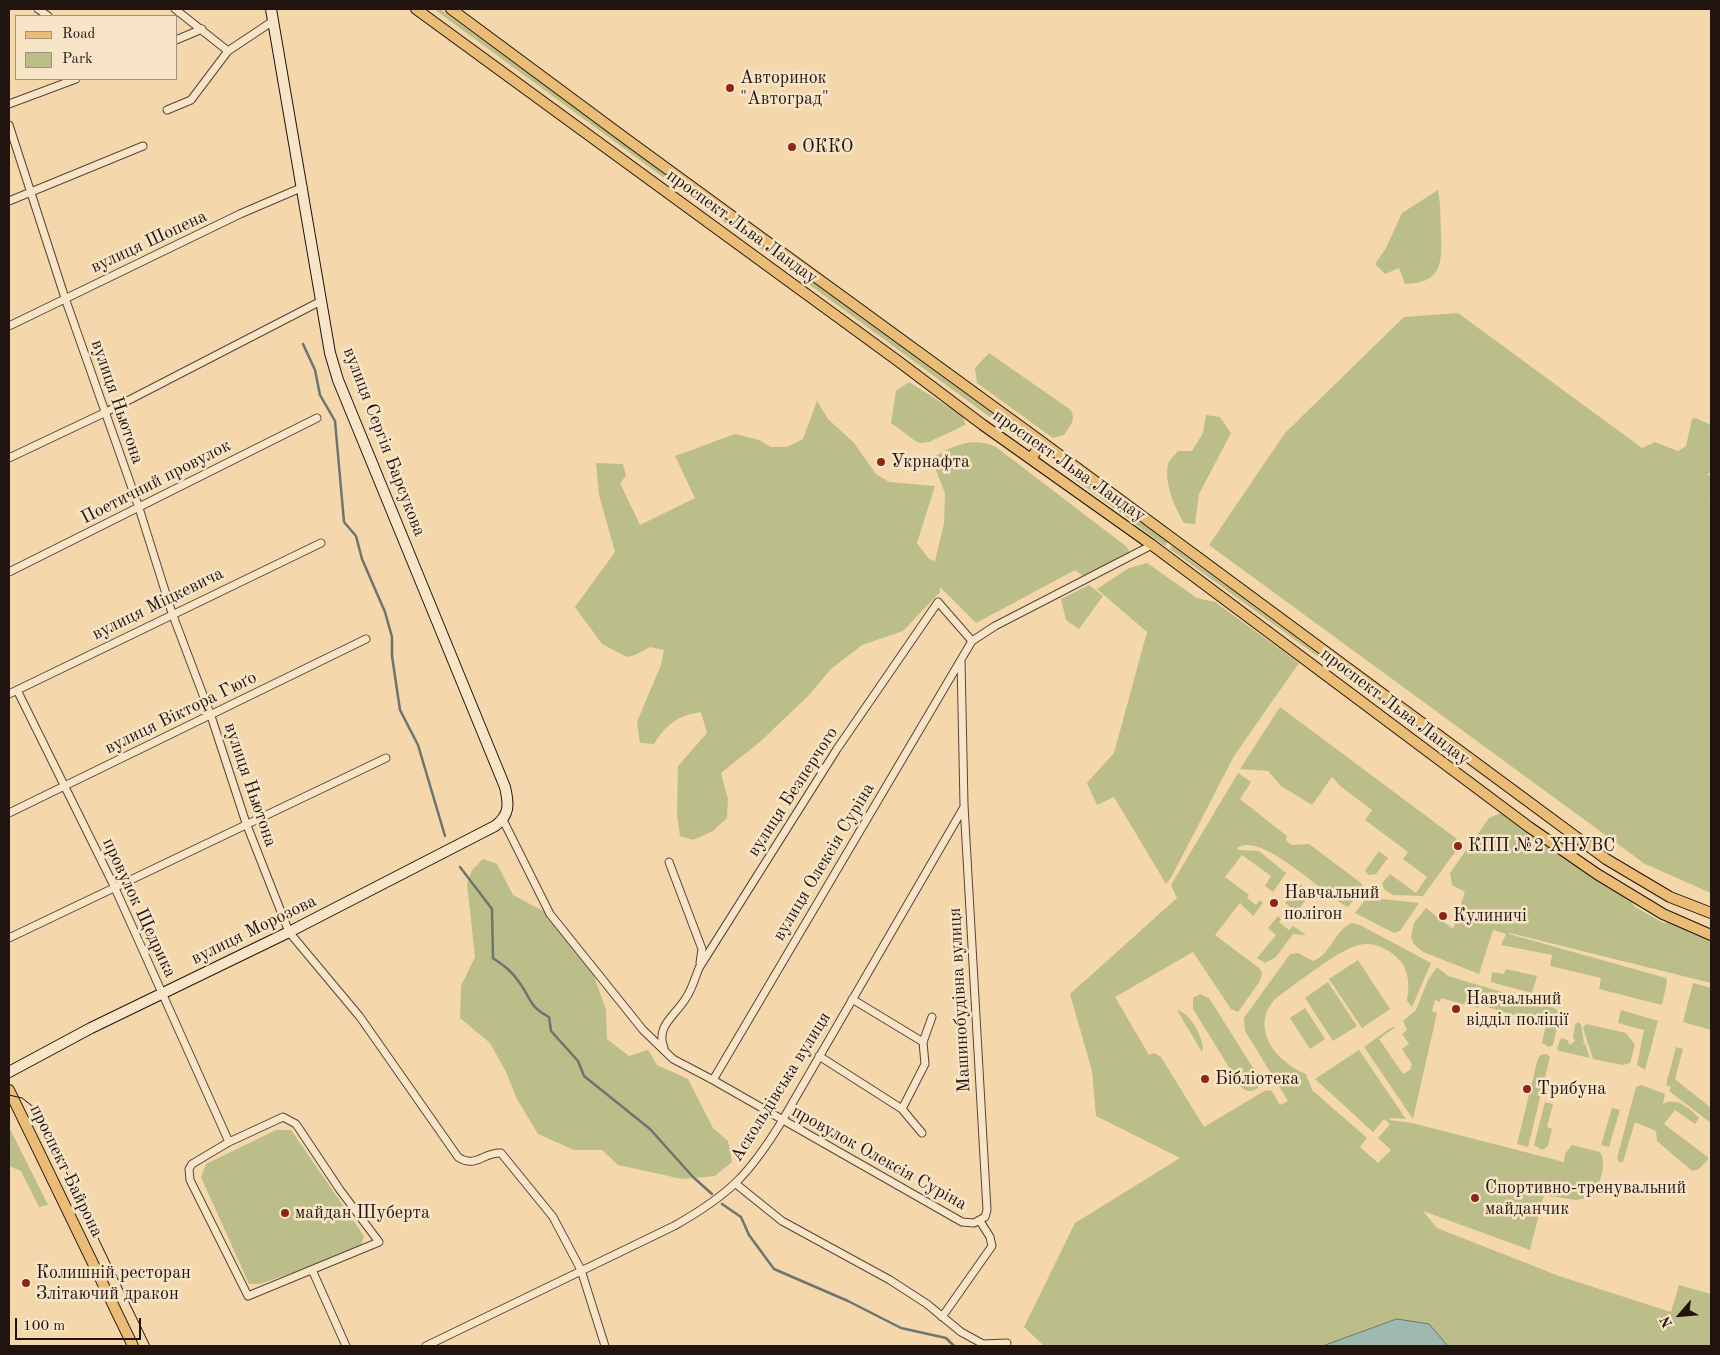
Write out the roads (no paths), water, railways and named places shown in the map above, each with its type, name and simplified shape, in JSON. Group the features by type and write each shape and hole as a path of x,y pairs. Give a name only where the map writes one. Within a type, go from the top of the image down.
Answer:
{"main road":[{"name":"вулиця Сергія Барсукова","path":"271,9 330,353 338,380 505,787 506,816"},
{"name":"проспект Льва Ландау","path":"416,9 1152,545 1529,828 1597,874 1663,914 1711,935"},
{"name":"проспект Льва Ландау","path":"451,9 1042,442 1606,860 1670,897 1711,913"},
{"path":"1031,458 1042,442"},
{"name":"вулиця Морозова","path":"9,1072 289,932 506,816"},
{"name":"проспект Байрона","path":"10,1096 132,1346"}],"street":[{"path":"175,9 228,51"},
{"path":"167,110 191,100 228,51 273,21"},
{"path":"178,39 202,30"},
{"path":"9,104 73,80"},
{"name":"вулиця Ньютона","path":"9,125 64,298 138,508 172,613 211,716 246,823 289,932 360,1017 458,1157 465,1162 473,1162 495,1153 501,1153 507,1158 553,1217 581,1270 605,1346"},
{"path":"9,201 144,146"},
{"name":"вулиця Шопена","path":"9,326 64,298 303,187"},
{"path":"9,458 104,413 322,300"},
{"name":"Поетичний провулок","path":"9,572 316,418"},
{"name":"вулиця Міцкевича","path":"9,694 172,613 321,543"},
{"path":"972,641 1053,595 1152,545"},
{"name":"вулиця Безперчого","path":"664,1049 660,1040 664,1024 687,997 699,968 837,749 938,602 972,641"},
{"name":"вулиця Віктора Гюґо","path":"9,813 366,640"},
{"name":"вулиця Олексія Суріна","path":"713,1080 972,641"},
{"name":"Машинобудівна вулиця","path":"961,660 964,805 987,1210 985,1217 980,1221"},
{"name":"провулок Щедрика","path":"17,690 114,886 229,1142"},
{"path":"9,938 114,886 386,758"},
{"name":"Аскольдівська вулиця","path":"426,1346 674,1226 704,1209 736,1184 760,1157 964,805"},
{"name":"провулок Олексія Суріна","path":"506,816 550,914 643,1030 673,1059 962,1222 967,1224 980,1221"},
{"path":"669,862 702,949 699,968"},
{"path":"852,999 923,1042"},
{"path":"902,1109 925,1064 923,1042 932,1016"},
{"path":"819,1056 902,1109 922,1133"},
{"path":"276,1118 289,1118 296,1124 340,1190 380,1242 313,1272 252,1296 245,1293 188,1175 192,1164 229,1142 276,1118"},
{"path":"736,1184 782,1221 890,1280 927,1304 961,1332 983,1344 1007,1343"},
{"path":"942,1318 992,1246 990,1237 980,1221"},
{"path":"313,1272 346,1346"}],"water":[{"path":"1397,1319 1429,1324 1448,1346 1323,1346"}],"waterway":[{"path":"303,344 315,370 320,395 335,421 344,522 356,536 362,559 385,612 392,637 392,656 400,710 418,745 445,836"},
{"path":"460,867 492,909 493,958 513,975 534,1006 549,1017 551,1031 578,1061 584,1076 650,1129 693,1177 712,1194"},
{"path":"722,1204 741,1217 749,1235 774,1269 848,1301 901,1328 946,1338 954,1346"}],"tram line":[{"path":"9,1095 22,1098 36,1109 150,1346"}],"place":[{"name":"Авторинок \"Автоград\"","path":"730,88"},
{"name":"ОККО","path":"792,147"},
{"name":"Укрнафта","path":"881,462"},
{"name":"КПП №2 ХНУВС","path":"1458,846"},
{"name":"Навчальний полігон","path":"1274,903"},
{"name":"Кулиничі","path":"1443,916"},
{"name":"Навчальний відділ поліції","path":"1456,1009"},
{"name":"Бібліотека","path":"1205,1079"},
{"name":"Трибуна","path":"1527,1089"},
{"name":"Спортивно-тренувальний майданчик","path":"1475,1198"},
{"name":"майдан Шуберта","path":"285,1213"},
{"name":"Колишній ресторан Злітаючий дракон","path":"26,1283"}]}
